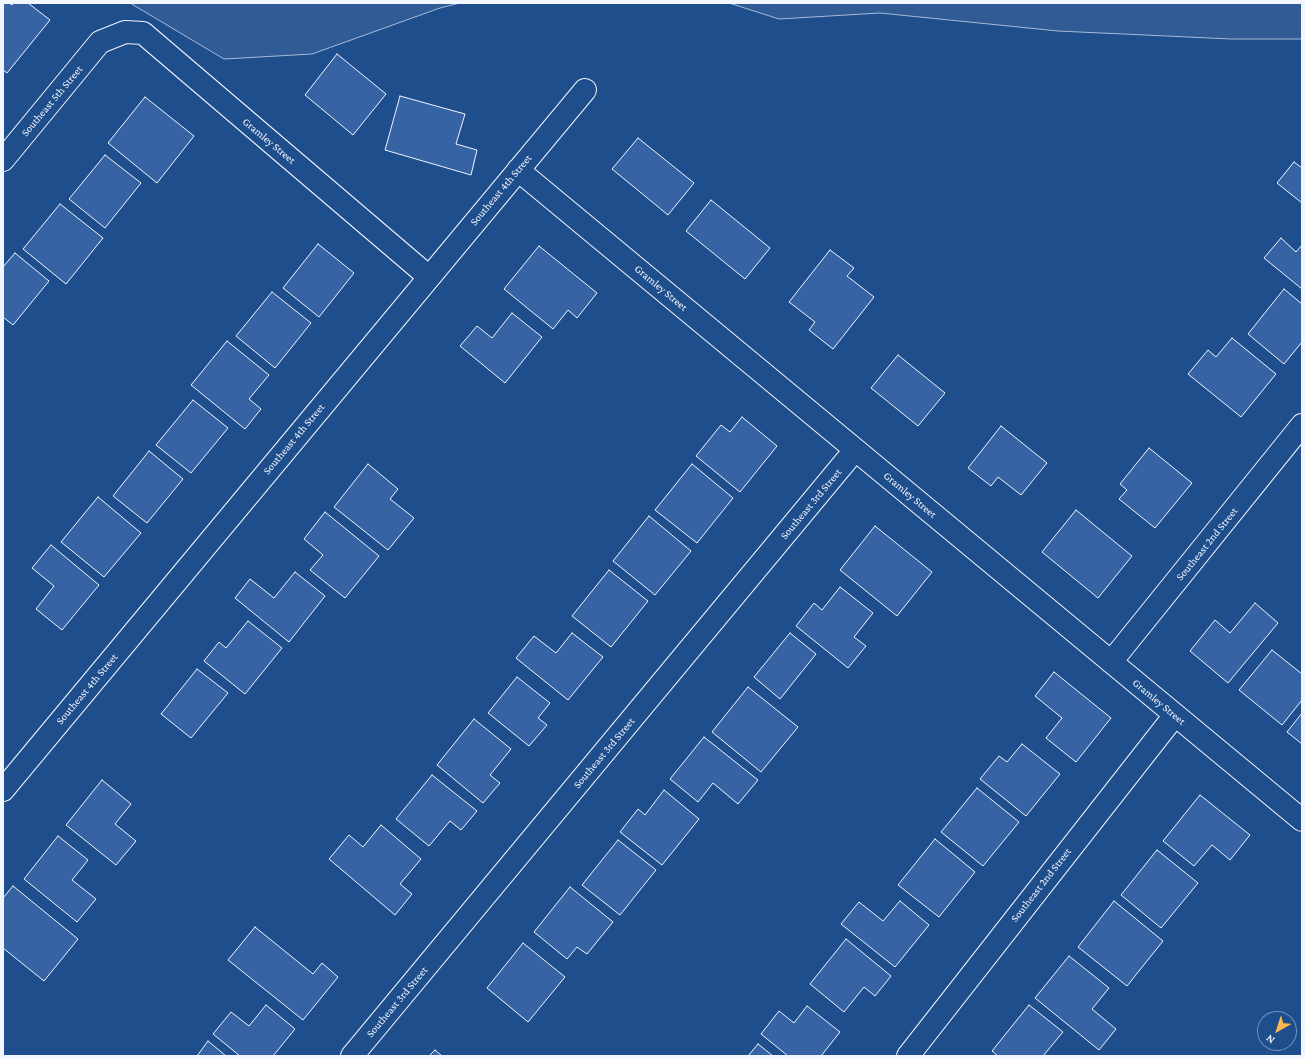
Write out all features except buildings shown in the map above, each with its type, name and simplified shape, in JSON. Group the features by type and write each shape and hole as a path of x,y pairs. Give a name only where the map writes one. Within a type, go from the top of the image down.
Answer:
{"street":[{"name":"Gramley Street","path":"100,42 125,32 143,33 429,277"},
{"name":"Southeast 5th Street","path":"3,160 100,42"},
{"name":"Southeast 4th Street","path":"3,790 585,90"},
{"name":"Gramley Street","path":"518,170 1302,820"},
{"name":"Southeast 2nd Street","path":"1112,662 1302,425"},
{"name":"Southeast 3rd Street","path":"352,1056 856,450"},
{"name":"Southeast 2nd Street","path":"908,1056 1175,715"}],"shaded area":[{"path":"130,3 460,3 440,8 312,54 224,59"},
{"path":"729,3 1302,3 1302,39 1231,39 1058,31 880,13 779,19"}]}
